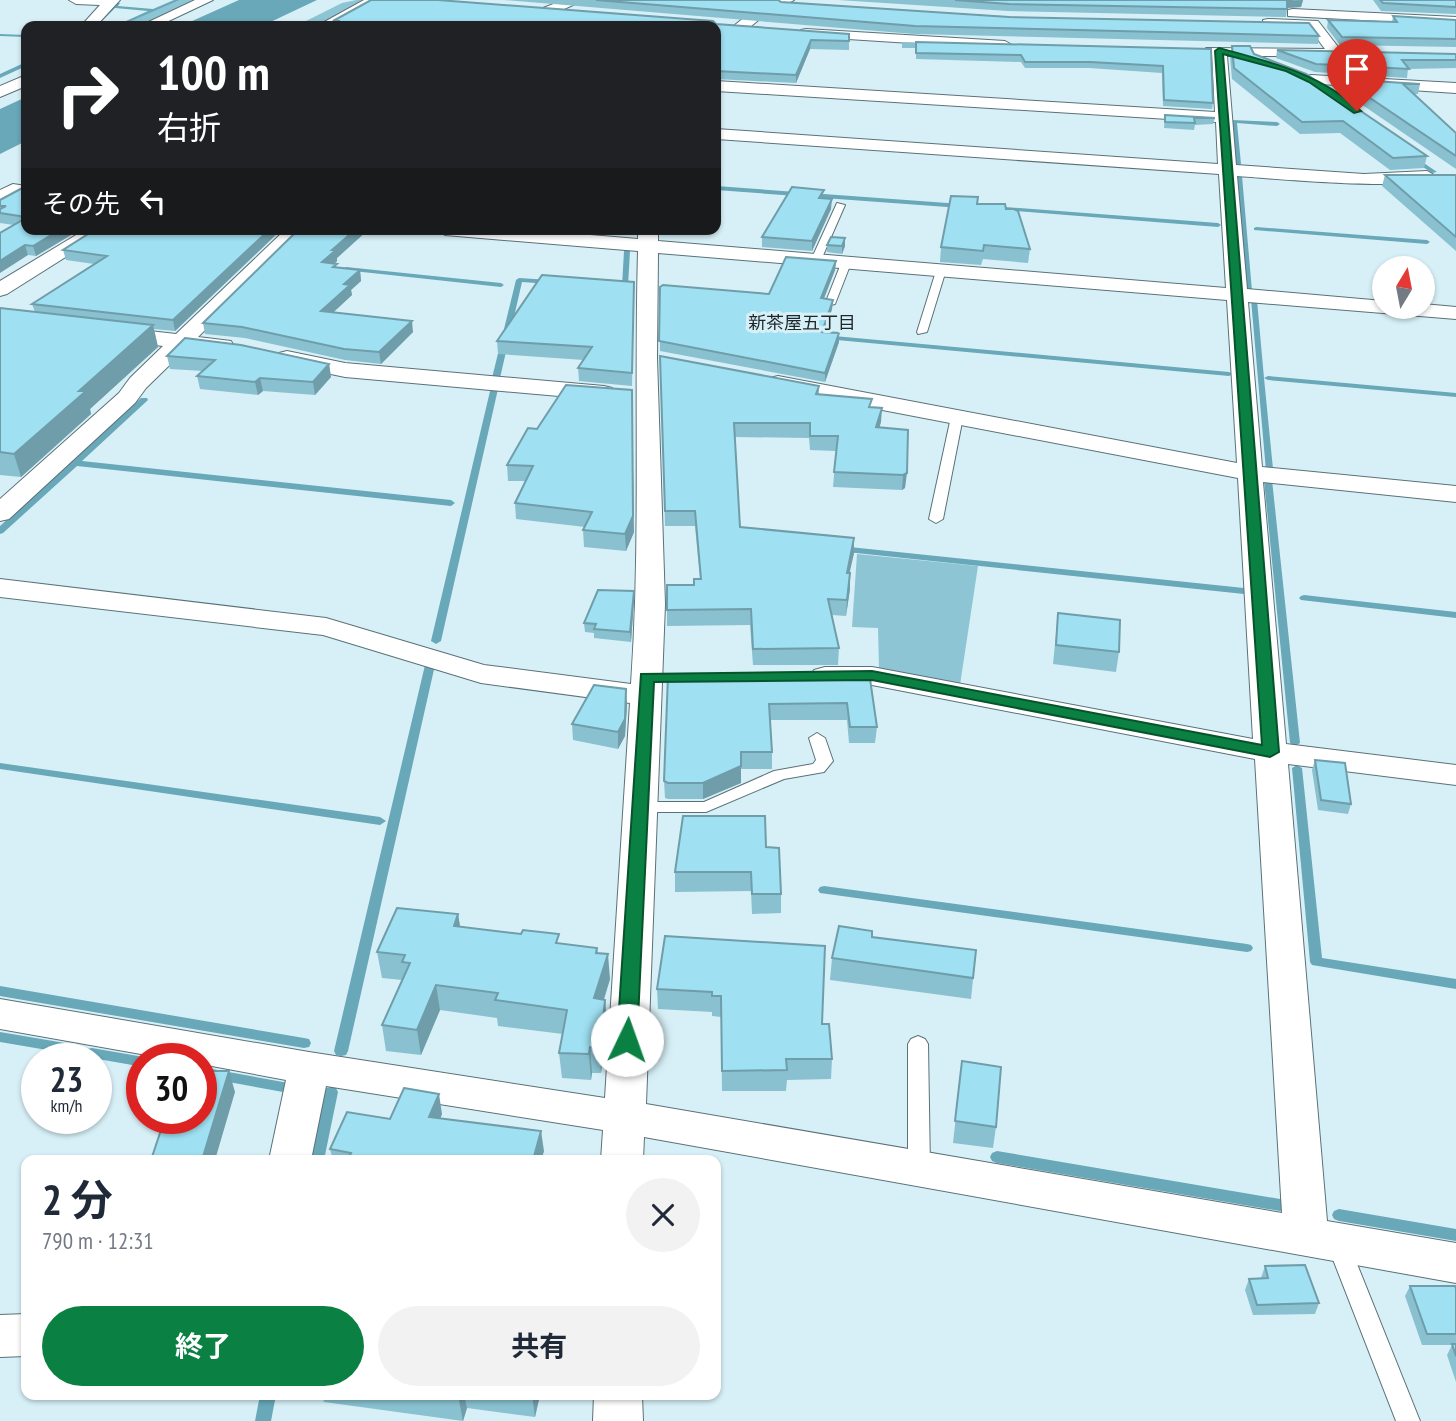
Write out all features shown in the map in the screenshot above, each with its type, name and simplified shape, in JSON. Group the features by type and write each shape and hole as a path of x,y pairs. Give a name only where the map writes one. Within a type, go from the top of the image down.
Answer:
{"street":[{"path":"76,0 112,1"},
{"path":"158,21 206,0"},
{"path":"334,21 374,0"},
{"path":"534,21 548,10 577,0"},
{"path":"93,21 112,1"},
{"path":"721,43 760,12 784,1 803,5"},
{"path":"522,8 589,14"},
{"path":"1192,50 1342,52 1313,24 1259,17 1456,21"},
{"path":"721,26 767,30"},
{"path":"794,32 1019,45"},
{"path":"1219,51 1288,69 1267,51"},
{"path":"1219,51 1270,752 1322,1239"},
{"path":"1334,96 1306,77 1456,88"},
{"path":"0,92 21,82"},
{"path":"721,86 1224,118"},
{"path":"721,134 1364,180 1440,168"},
{"path":"0,197 13,190 21,191"},
{"path":"0,290 90,235"},
{"path":"0,513 127,398 138,383 291,235"},
{"path":"580,235 648,238 816,260 1456,313"},
{"path":"622,1155 639,807 655,683 646,358 648,238"},
{"path":"91,331 244,348"},
{"path":"269,354 345,370 648,397"},
{"path":"646,358 673,363"},
{"path":"754,379 1250,473 1456,494"},
{"path":"0,587 326,627 481,674 655,683"},
{"path":"793,676 872,676 1270,752 1456,775"},
{"path":"0,1014 309,1069 623,1117 1456,1263"},
{"path":"291,1155 309,1069"},
{"path":"0,1336 21,1335"},
{"path":"618,1400 618,1421"}],"lane":[{"path":"816,260 839,205"},
{"path":"831,304 846,262"},
{"path":"922,332 941,270"},
{"path":"936,519 957,418"},
{"path":"639,807 706,807 780,775 818,768 825,761 817,738"},
{"path":"918,1044 919,1169"},
{"path":"1322,1239 1408,1421"}],"shaded area":[{"path":"180,0 200,0 152,21 131,21"},
{"path":"239,0 317,0 273,21 192,21"},
{"path":"368,0 328,21 306,21 342,3"},
{"path":"21,99 21,144 0,154 0,109"},
{"path":"857,554 978,566 960,685 879,669 878,628 852,627"}],"building":[{"path":"371,0 438,0 713,21 340,21 333,21"},
{"path":"596,0 778,0 1009,17 1309,23 1319,36 915,26"},
{"path":"955,0 1293,0 1287,1 1287,9 1009,4"},
{"path":"1380,0 1456,0 1456,7 1383,3"},
{"path":"1393,16 1456,20 1456,39 1342,37 1328,20 1397,22"},
{"path":"721,24 849,34 849,41 811,40 796,75 721,71"},
{"path":"916,42 1211,49 1213,103 1164,100 1163,66 1025,62 1021,55 916,53"},
{"path":"1232,46 1250,46 1254,54 1306,74 1427,156 1393,158 1343,121 1302,122 1234,68"},
{"path":"1277,50 1456,54 1456,60 1402,60 1409,69 1316,64"},
{"path":"1342,79 1420,84 1403,84 1456,133 1456,156"},
{"path":"1165,115 1215,118 1194,118 1195,123 1165,122"},
{"path":"1385,175 1456,175 1456,237"},
{"path":"792,187 824,190 819,198 832,199 812,241 762,237"},
{"path":"21,189 21,216 0,213 0,209 6,206 0,206 0,200"},
{"path":"951,196 978,197 977,204 1005,204 1006,209 1018,211 1030,249 984,245 983,251 941,247"},
{"path":"21,221 21,235 51,235 33,246 25,245 0,261 0,233"},
{"path":"87,235 264,235 173,320 32,304 107,256 63,250"},
{"path":"293,235 349,235 322,262 337,264 333,267 360,270 344,284 350,285 321,311 412,321 379,352 344,349 242,327 203,323"},
{"path":"831,237 845,238 842,246 827,245"},
{"path":"786,257 836,261 821,298 833,300 822,332 839,333 825,373 659,341 660,287 663,285 769,294"},
{"path":"542,275 634,282 632,373 578,368 592,347 497,341"},
{"path":"0,308 153,325 79,391 86,391 14,454 0,452"},
{"path":"185,338 241,345 329,364 313,382 260,378 255,382 197,376 215,360 167,356"},
{"path":"660,356 819,386 816,394 872,399 869,407 882,408 876,427 908,430 907,473 903,475 834,472 838,436 810,436 810,423 734,423 740,527 854,538 847,573 850,573 847,600 828,599 839,648 753,649 751,609 667,610 667,585 694,585 694,579 701,579 695,511 665,511"},
{"path":"566,385 632,390 633,516 625,534 583,530 592,512 515,503 533,466 507,465 528,428 537,429"},
{"path":"598,590 634,591 630,632 594,629 596,624 584,623"},
{"path":"1058,613 1120,620 1119,652 1056,645"},
{"path":"869,672 877,727 850,727 847,703 769,704 772,752 741,752 741,766 703,783 664,781 668,675"},
{"path":"594,685 626,689 625,719 618,732 572,724"},
{"path":"1315,760 1345,763 1351,804 1321,800"},
{"path":"683,816 765,816 766,847 779,848 781,894 752,894 751,872 675,872"},
{"path":"397,908 458,914 454,926 521,934 523,930 559,934 556,943 597,948 596,953 608,954 594,998 605,1000 600,1048 590,1047 589,1054 559,1053 567,1010 495,1000 498,993 436,985 417,1030 382,1025 410,963 402,962 405,955 377,952"},
{"path":"839,926 872,931 872,937 976,950 973,978 832,958"},
{"path":"665,936 825,946 822,1024 829,1024 832,1059 786,1059 787,1070 722,1071 721,996 712,996 712,992 657,989"},
{"path":"962,1061 1001,1067 996,1127 955,1121"},
{"path":"217,1071 229,1071 217,1111"},
{"path":"404,1088 439,1094 429,1117 541,1131 534,1155 350,1155 351,1153 330,1149 347,1112 390,1119"},
{"path":"160,1134 210,1134 204,1155 153,1155"},
{"path":"1305,1265 1319,1303 1257,1305 1249,1279 1268,1278 1265,1266"},
{"path":"1410,1286 1455,1286 1456,1334 1427,1334"}],"waterway":[{"path":"129,21 178,0"},
{"path":"114,7 118,3"},
{"path":"100,21 114,7"},
{"path":"114,7 152,10"},
{"path":"0,35 21,36"},
{"path":"0,76 21,66"},
{"path":"1238,164 1234,121 1277,124"},
{"path":"1413,158 1434,172"},
{"path":"1239,176 1249,291"},
{"path":"721,188 961,206"},
{"path":"1005,209 1218,225"},
{"path":"1256,229 1427,242"},
{"path":"625,286 627,251"},
{"path":"346,269 501,285"},
{"path":"496,378 519,280 550,282"},
{"path":"1253,300 1269,469"},
{"path":"826,337 1229,374"},
{"path":"1268,378 1456,395"},
{"path":"436,641 494,389"},
{"path":"0,531 144,400"},
{"path":"75,463 451,503"},
{"path":"1268,480 1295,743"},
{"path":"840,549 1244,591"},
{"path":"1304,598 1456,615"},
{"path":"341,1051 430,665"},
{"path":"0,766 380,821"},
{"path":"1297,768 1316,962 1456,984"},
{"path":"824,890 1247,948"},
{"path":"0,991 304,1043"},
{"path":"0,1037 35,1043"},
{"path":"112,1056 126,1059"},
{"path":"217,1075 283,1087"},
{"path":"318,1155 331,1092"},
{"path":"997,1157 1280,1205"},
{"path":"1339,1215 1456,1235"},
{"path":"263,1421 267,1400"}],"district":[{"name":"新茶屋五丁目","path":"802,322"}],"route":[{"path":"627,1040 647,677 872,676 1270,752 1219,51 1288,69 1311,80 1357,111"}]}
